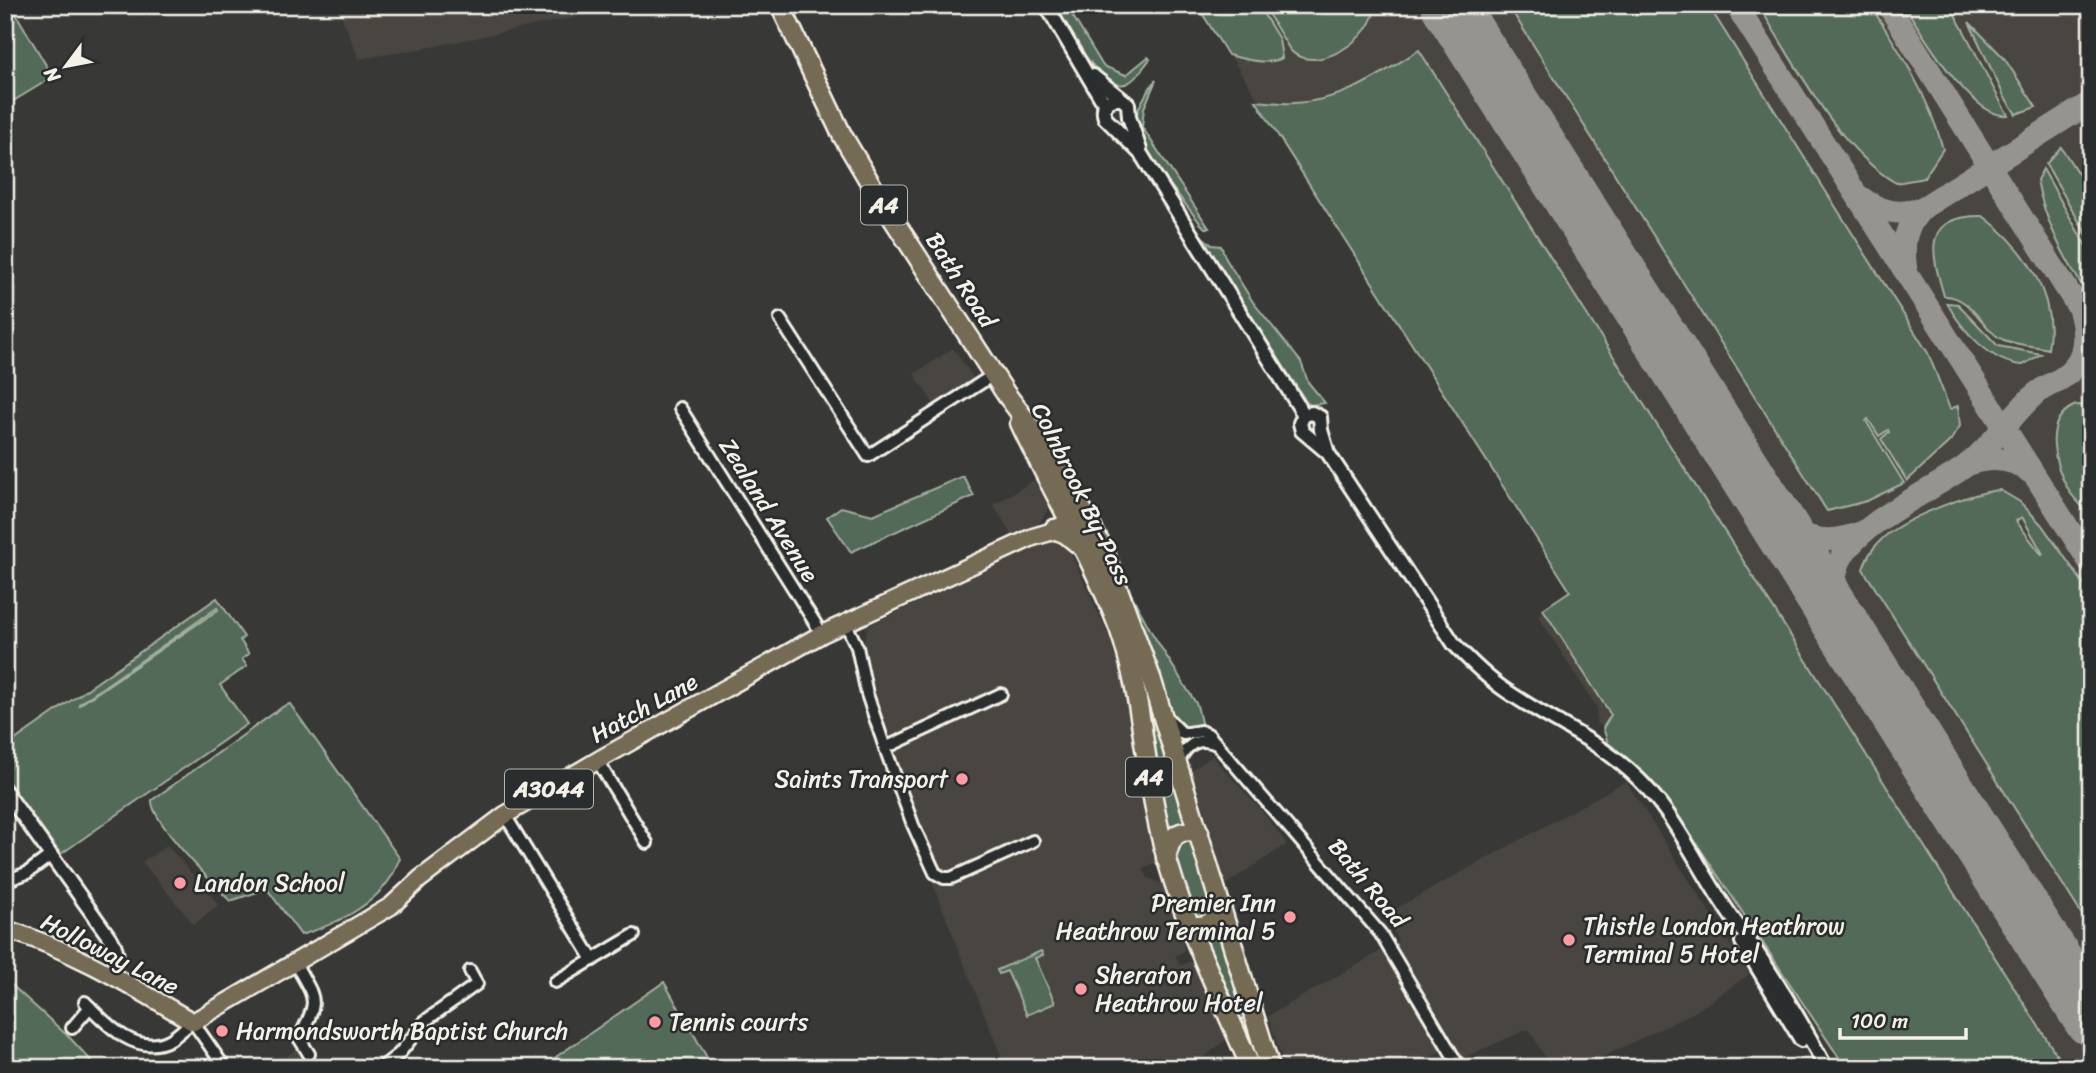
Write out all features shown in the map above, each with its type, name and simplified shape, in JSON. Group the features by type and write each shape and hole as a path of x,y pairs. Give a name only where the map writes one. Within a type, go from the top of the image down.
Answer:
{"highway":[{"name":"Bath Road","path":"780,5 842,135 1006,394"},
{"name":"Colnbrook By-Pass","path":"1006,394 1051,452 1071,516 1115,575 1140,642 1178,762 1270,1068"},
{"name":"Colnbrook By-Pass","path":"1071,516 1066,534 1084,550 1123,642 1134,688 1154,810 1166,858 1188,925 1251,1068"},
{"path":"1166,858 1175,836 1187,831 1199,832"},
{"path":"1188,925 1203,927 1210,922 1216,914 1218,896"}],"main road":[{"name":"Hatch Lane","path":"193,1022 391,906 420,879 505,815 597,760 845,622 1033,537 1071,516"},
{"name":"Holloway Lane","path":"5,929 58,949 193,1022"}],"street":[{"path":"1046,5 1105,105 1105,118 1141,154 1304,415"},
{"path":"1083,64 1129,107 1129,117 1141,154"},
{"path":"1105,105 1109,100 1120,99"},
{"path":"1113,125 1122,124 1129,117"},
{"path":"780,319 868,456 993,375"},
{"name":"Zealand Avenue","path":"680,408 822,634"},
{"path":"1304,415 1317,415 1322,421 1315,432"},
{"path":"1304,415 1300,427 1315,432 1454,645 1478,669 1506,690 1614,757 1648,788 1675,822 1727,910 1796,1015 1826,1068"},
{"path":"845,622 857,647 867,694 885,748 935,873 951,878 1033,841"},
{"path":"885,748 1001,694"},
{"path":"1161,713 1181,732 1186,734 1203,731 1217,744"},
{"path":"1178,762 1192,743 1203,741 1217,744"},
{"name":"Bath Road","path":"1217,744 1380,933 1460,1068"},
{"path":"597,760 647,843"},
{"path":"5,791 117,950 118,956 110,975"},
{"path":"505,815 593,960"},
{"path":"5,881 27,873 51,855"},
{"path":"1727,910 1743,946 1818,1068"},
{"path":"555,982 634,935"},
{"path":"295,963 313,996 314,1010 299,1038 309,1054"},
{"path":"381,1068 399,1054 425,1021 477,984 470,971"},
{"path":"72,1028 88,1005 118,1033 147,1044 168,1040 193,1022 225,1068"},
{"path":"1796,1015 1836,1068"}],"shaded area":[{"path":"337,5 636,5 359,59"},
{"path":"1198,5 2091,5 2091,1068 1843,1068 1670,805 1637,768 1607,745 1603,727 1596,723 1597,708 1537,615 1570,593"},
{"path":"953,348 975,380 935,406 914,374"},
{"path":"1034,480 1049,508 1038,525 1015,540 993,505"},
{"path":"1049,540 1071,554 1118,656 1159,861 1143,869 1148,878 1161,883 1170,898 1185,950 1176,956 1180,966 1191,961 1203,980 1229,1037 1207,1055 1183,1068 1006,1068 870,720 881,715 864,643 868,626"},
{"path":"1212,756 1261,810 1287,844 1225,885 1191,773"},
{"path":"1626,781 1749,974 1747,976 1695,1012 1580,1068 1551,1068 1530,1031 1526,1030 1463,1058 1453,1068 1441,1051 1414,1068 1285,1068 1268,1016 1398,941 1386,914"},
{"name":"Landon School","path":"167,845 219,905 194,925 142,862"},
{"path":"307,1040 317,1055 301,1068 289,1068 283,1060"}],"green space":[{"path":"5,5 10,5 16,14 53,77 5,106"},
{"path":"1054,5 1066,5 1103,66 1126,75 1148,57 1150,59 1128,83 1118,84 1107,79 1085,56"},
{"path":"1197,5 1258,5 1279,39 1282,58 1263,62 1228,55"},
{"path":"1263,5 1375,5 1372,18 1355,41 1342,50 1314,59 1301,57 1290,50"},
{"path":"1508,5 1708,5 1928,353 1950,409 1958,406 1960,426 1951,440 1907,481 1881,439 1888,430 1879,436 1868,419 1866,421 1904,483 1867,501 1827,511"},
{"path":"1758,5 1870,5 1912,74 1937,129 1943,149 1924,178 1896,183 1855,149 1819,103"},
{"path":"1904,5 1949,5 2008,115 1994,113 1964,90 1935,53"},
{"path":"1969,22 2004,58 2036,107 2016,114 2004,96"},
{"path":"1419,50 2065,1068 1846,1068 1673,808 1651,780 1608,743 1603,728 1611,715 1543,609 1570,591 1256,101 1289,103 1329,98 1360,86"},
{"path":"1156,80 1144,108 1142,127 1209,228 1200,223 1160,172 1142,142 1136,117"},
{"path":"2061,147 2091,194 2091,242 2046,164"},
{"path":"2043,169 2091,255 2091,300 2065,257 2045,212 2037,180"},
{"path":"1983,216 2012,242 2035,274 2048,310 2048,349 2004,340 1990,330 1962,301 1944,296 1936,265 1935,239 1940,229 1949,222 1963,217"},
{"path":"1199,234 1212,245 1221,246 1226,259 1253,302 1301,362 1308,382 1325,403 1307,403"},
{"path":"1947,303 1958,304 1998,346 2041,354 2023,365 2000,359 1969,334"},
{"path":"2076,405 2091,406 2091,516 2069,491 2055,456 2054,432 2058,421"},
{"path":"963,476 974,496 851,552 827,517 841,507 873,515"},
{"path":"2000,490 2020,502 2041,524 2091,594 2091,929 1863,569 1877,544 1903,524 1936,508","holes":["2022,517 2042,555 2016,521"]},
{"path":"1117,568 1152,633 1197,705 1202,727 1186,728 1174,719"},
{"path":"1108,574 1191,825 1166,837 1138,689"},
{"path":"217,598 244,637 240,640 249,654 242,659 247,666 220,685 247,724 61,854 5,776 5,747","holes":["217,608 218,610 79,705"]},
{"path":"290,704 400,859 385,885 365,905 340,920 301,935 267,889 230,901 171,836 154,810 152,800"},
{"path":"1191,836 1211,908 1211,914 1193,921 1173,851 1175,841"},
{"path":"1219,920 1249,1018 1239,1027 1209,963 1215,960 1203,933"},
{"path":"1041,951 1043,955 1035,958 1055,1003 1027,1015 1007,971 999,974 997,970"},
{"path":"5,979 70,1038 98,1068 5,1068"},
{"path":"664,982 713,1068 540,1068"}],"taxiway":[{"path":"1736,5 2091,564"},
{"path":"1888,5 2087,321"},
{"path":"1860,197 1890,211 1907,212 1924,207 2091,102"},
{"path":"1906,271 1904,252 1908,228 1924,207"},
{"path":"1848,637 1835,593 1838,565 1847,550 1860,535 1895,509 1967,465 2033,396 2072,369 2078,362 2083,345 2079,308"},
{"path":"1968,464 1985,460 2009,461 2031,473"},
{"path":"1770,514 1803,534 1824,540 1863,532"}],"runway":[{"path":"1449,5 2091,1018"}],"place":[{"name":"Saints Transport","path":"962,779"},
{"name":"Landon School","path":"180,883"},
{"name":"Premier Inn Heathrow Terminal 5","path":"1290,917"},
{"name":"Thistle London Heathrow Terminal 5 Hotel","path":"1569,940"},
{"name":"Sheraton Heathrow Hotel","path":"1081,989"},
{"name":"Tennis courts","path":"655,1022"},
{"name":"Harmondsworth Baptist Church","path":"222,1031"}]}
